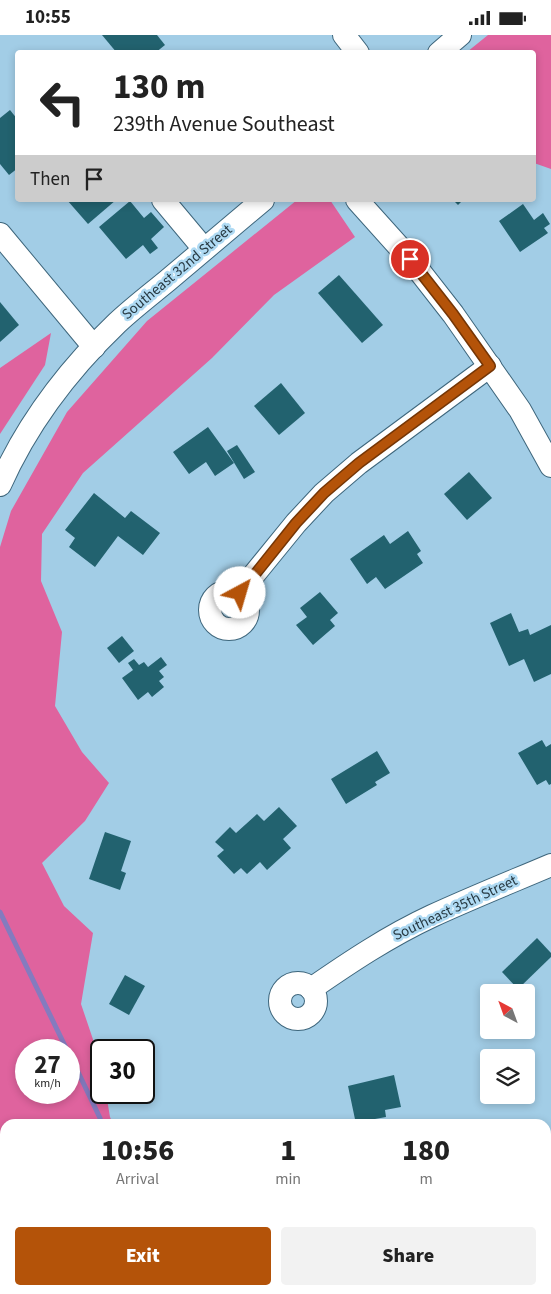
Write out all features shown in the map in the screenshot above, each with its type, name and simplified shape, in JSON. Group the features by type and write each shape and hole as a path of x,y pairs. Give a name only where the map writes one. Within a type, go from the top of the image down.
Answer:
{"street":[{"path":"344,35 356,50"},
{"path":"442,50 460,35"},
{"path":"165,202 204,249"},
{"name":"Southeast 32nd Street","path":"0,485 31,427 57,390 94,347 118,322 261,202"},
{"path":"359,202 410,259 453,314 520,410 551,466"},
{"path":"0,235 94,347"},
{"path":"240,593 296,523 324,493 359,463 490,366"},
{"name":"Southeast 35th Street","path":"311,989 348,963 432,916 551,865"}],"shaded area":[{"path":"488,35 551,35 551,169 536,164 536,50 469,50"},
{"path":"295,202 331,202 355,237 274,295 212,358 83,473 42,534 41,581 62,632 55,706 82,752 109,783 85,821 42,863 64,906 93,933 81,1004 93,1039 90,1039 90,1104 108,1104 111,1119 0,1119 0,547 11,511 67,412 147,321"},
{"path":"51,333 45,365 0,434 0,368"}],"building":[{"path":"102,35 157,35 165,45 159,50 114,50"},
{"path":"10,110 15,116 15,170 9,175 0,164 0,118"},
{"path":"69,202 114,202 88,224"},
{"path":"131,202 144,218 151,212 164,227 151,239 158,248 150,254 143,245 126,259 99,227"},
{"path":"523,204 534,220 543,213 550,224 544,228 548,233 520,252 499,221"},
{"path":"339,275 383,325 362,343 318,293"},
{"path":"0,302 19,325 0,342"},
{"path":"281,383 305,413 279,435 254,406"},
{"path":"208,427 234,463 215,476 206,462 189,474 173,452"},
{"path":"237,445 255,472 244,479 227,451"},
{"path":"469,472 492,498 467,520 444,494"},
{"path":"94,493 125,518 131,511 160,533 143,555 118,536 95,567 69,547 75,538 65,530"},
{"path":"408,531 421,551 417,554 423,563 385,589 376,577 367,584 350,559 384,535 390,544"},
{"path":"320,592 338,613 330,620 335,626 313,645 296,625 307,617 300,608"},
{"path":"511,613 519,632 528,629 530,635 551,625 551,674 534,682 524,659 509,666 490,623"},
{"path":"122,636 134,651 119,663 107,648"},
{"path":"161,657 167,665 159,671 164,677 159,681 164,687 152,697 148,692 138,700 122,678 133,670 128,663 134,659 139,665 144,662 148,667"},
{"path":"542,740 546,747 551,744 551,784 549,785 546,780 537,785 518,753"},
{"path":"377,751 390,773 375,782 377,785 346,804 331,779"},
{"path":"279,807 297,826 283,839 291,848 267,870 260,862 247,874 241,868 234,874 217,856 224,850 215,842 230,827 236,833 257,814 264,821"},
{"path":"105,832 131,841 121,871 126,873 120,890 89,879"},
{"path":"537,938 551,953 551,957 523,984 513,984 502,972"},
{"path":"125,975 145,986 129,1015 109,1004"},
{"path":"394,1075 401,1107 385,1110 386,1117 355,1119 348,1086"}],"waterway":[{"path":"0,912 62,1039"},
{"path":"80,1076 100,1119"}],"route":[{"path":"240,593 296,523 324,493 359,463 490,366 453,314 410,259"}]}
